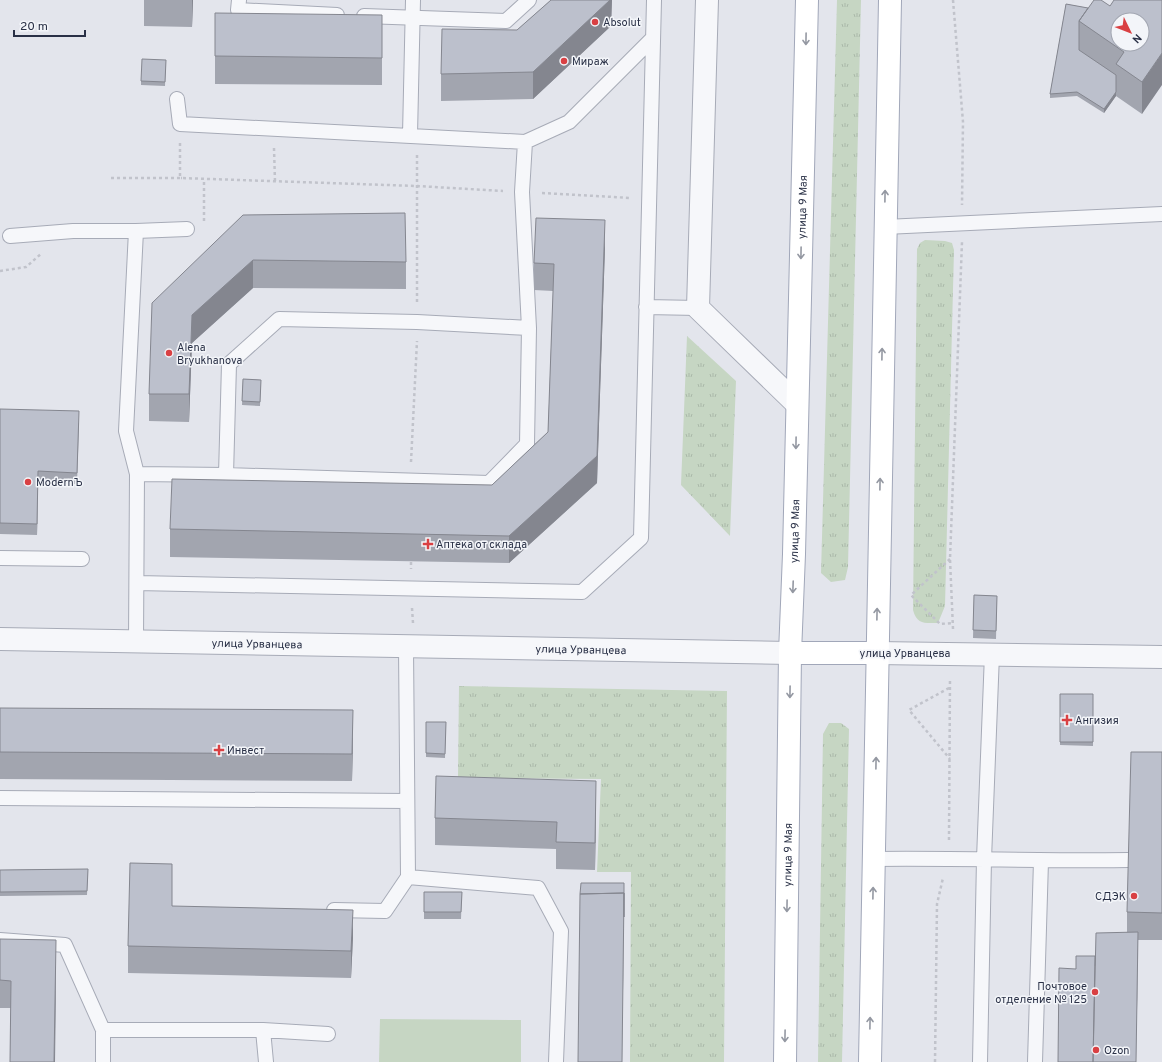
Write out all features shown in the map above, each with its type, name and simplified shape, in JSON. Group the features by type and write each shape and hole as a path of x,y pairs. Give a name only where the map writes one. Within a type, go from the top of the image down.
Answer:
{"main road":[{"name":"улица 9 Мая","path":"785,1062 790,653 794,554 807,0"},
{"path":"870,1062 877,711 876,653 890,0"},
{"name":"улица Урванцева","path":"790,653 876,653"}],"street":[{"path":"707,0 698,308 797,404"},
{"name":"улица Урванцева","path":"0,640 790,653"},
{"name":"улица Урванцева","path":"876,653 1162,657"}],"lane":[{"path":"239,0 238,10 506,21 529,0"},
{"path":"410,135 413,0"},
{"path":"137,583 582,592 641,538 654,0"},
{"path":"177,98 180,124 525,142 569,122 653,38"},
{"path":"137,474 489,483 527,444 529,328 522,192 525,142"},
{"path":"885,227 1162,214"},
{"path":"10,236 67,231 187,229"},
{"path":"136,231 126,431 137,474 136,642"},
{"path":"646,307 698,308"},
{"path":"226,476 229,364 279,319 417,322 529,328"},
{"path":"0,558 82,559"},
{"path":"322,910 385,911 408,877 407,801 409,647"},
{"path":"980,1062 984,859 992,654"},
{"path":"0,798 407,801"},
{"path":"873,859 984,859 1041,861 1129,860"},
{"path":"1035,1062 1041,861"},
{"path":"408,877 538,888 561,931 556,1062"},
{"path":"0,940 65,945 103,1030 103,1062"},
{"path":"103,1030 263,1030 328,1034"},
{"path":"263,1030 266,1062"}],"path":[{"path":"952,629 950,559 962,224 963,122 953,0"},
{"path":"180,124 180,178"},
{"path":"274,130 275,182"},
{"path":"111,178 180,178 417,186 649,199"},
{"path":"187,229 204,225 204,180"},
{"path":"0,271 26,267 67,231"},
{"path":"950,559 911,595 940,624 953,623"},
{"path":"409,647 412,589"},
{"path":"950,687 910,710 950,760"}],"green space":[{"path":"837,0 861,0 848,567 845,580 831,582 821,573"},
{"path":"925,240 945,241 952,243 954,250 945,606 938,623 925,623 919,621 913,610 917,249 920,243"},
{"path":"687,336 736,381 730,536 681,485"},
{"path":"459,686 727,691 724,1062 630,1062 631,872 597,872 601,779 458,778"},
{"path":"829,723 841,723 849,729 842,1062 818,1062 823,734"},
{"path":"380,1019 521,1020 521,1062 379,1062"}],"building":[{"path":"551,0 610,0 533,72 441,74 442,29 517,30"},
{"path":"1094,0 1101,0 1110,6 1114,0 1162,0 1162,53 1142,82 1116,64 1124,52 1150,52 1150,12 1110,12 1110,42 1079,21"},
{"path":"1066,4 1088,8 1079,21 1079,50 1116,75 1116,92 1104,109 1077,92 1050,94"},
{"path":"215,13 382,15 382,58 215,56"},
{"path":"142,59 166,60 165,82 141,81"},
{"path":"405,213 406,262 253,260 192,315 189,394 149,394 152,303 243,215"},
{"path":"536,218 605,220 597,456 509,536 170,529 172,479 492,485 548,432 554,264 534,263"},
{"path":"243,379 261,380 260,402 242,401"},
{"path":"0,409 79,411 77,473 38,471 37,524 0,523"},
{"path":"974,595 997,596 996,631 973,630"},
{"path":"1060,694 1093,694 1093,742 1060,742"},
{"path":"0,708 353,710 352,754 0,752"},
{"path":"426,722 446,722 445,754 426,753"},
{"path":"1131,752 1162,752 1162,913 1127,912"},
{"path":"436,776 596,781 595,843 556,842 557,822 435,818"},
{"path":"130,863 172,864 172,906 353,910 351,951 128,946"},
{"path":"88,869 87,891 0,892 0,870"},
{"path":"581,883 624,883 624,893 580,894"},
{"path":"424,892 462,892 461,912 424,912"},
{"path":"624,893 622,1062 578,1062 580,894"},
{"path":"1138,932 1136,1062 1093,1062 1096,933"},
{"path":"0,939 56,940 54,1062 10,1062 11,981 0,980"},
{"path":"1076,956 1095,956 1093,1062 1058,1062 1059,968 1076,969"}],"place":[{"name":"Absolut","path":"595,22"},
{"name":"Мираж","path":"564,61"},
{"name":"Alena Bryukhanova","path":"169,353"},
{"name":"ModernЪ","path":"28,482"},
{"name":"Аптека от склада","path":"428,544"},
{"name":"Ангизия","path":"1067,720"},
{"name":"Инвест","path":"219,750"},
{"name":"СДЭК","path":"1134,896"},
{"name":"Почтовое отделение № 125","path":"1095,992"},
{"name":"Ozon","path":"1096,1050"}]}
